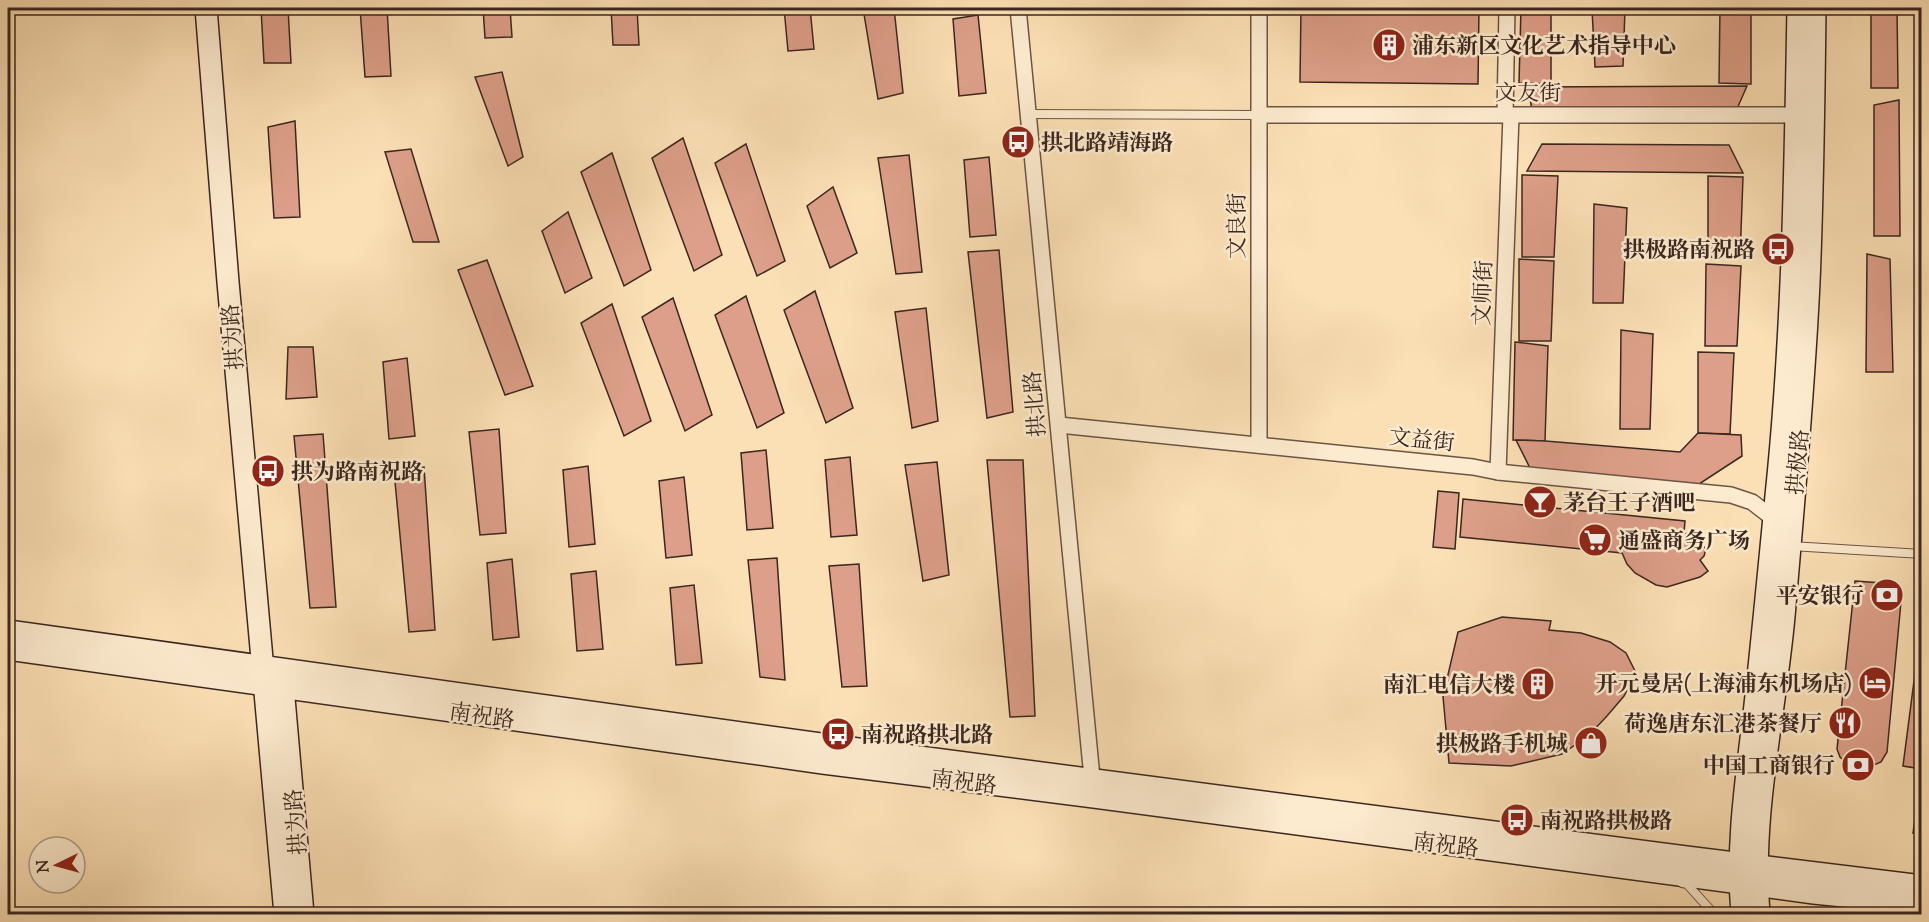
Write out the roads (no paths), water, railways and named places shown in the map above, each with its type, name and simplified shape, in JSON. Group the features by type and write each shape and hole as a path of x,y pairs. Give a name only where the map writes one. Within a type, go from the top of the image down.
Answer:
{"main road":[{"name":"拱为路","path":"206,8 230,305 270,679 303,915"},
{"name":"拱极路","path":"1759,915 1748,875 1742,823 1786,381 1798,8"},
{"name":"拱极路","path":"1742,915 1759,825 1790,545 1809,282 1815,8"},
{"name":"南祝路","path":"8,631 270,679 823,763 1093,788 1748,875 1922,904"},
{"name":"南祝路","path":"8,649 800,741 1093,788 1647,870 1922,886"},
{"name":"拱为路","path":"270,679 285,915"}],"street":[{"name":"拱北路","path":"1018,8 1093,788"},
{"name":"文良街","path":"1259,8 1259,445"},
{"name":"文师街","path":"1498,472 1508,115 1507,8"},
{"name":"文友街","path":"1259,115 1796,115"},
{"name":"文益街","path":"1059,425 1731,495 1752,502 1774,519"}],"lane":[{"path":"1029,114 1259,115"},
{"path":"1790,545 1922,555"},
{"path":"1647,870 1687,884 1713,915"}],"place":[{"name":"浦东新区文化艺术指导中心","path":"1389,45"},
{"name":"拱北路靖海路","path":"1018,142"},
{"name":"拱极路南祝路","path":"1778,249"},
{"name":"拱为路南祝路","path":"268,471"},
{"name":"茅台王子酒吧","path":"1540,502"},
{"name":"通盛商务广场","path":"1595,540"},
{"name":"平安银行","path":"1887,595"},
{"name":"开元曼居(上海浦东机场店)","path":"1875,683"},
{"name":"南汇电信大楼","path":"1538,684"},
{"name":"荷逸唐东汇港茶餐厅","path":"1845,723"},
{"name":"南祝路拱北路","path":"838,734"},
{"name":"拱极路手机城","path":"1591,743"},
{"name":"中国工商银行","path":"1858,765"},
{"name":"南祝路拱极路","path":"1517,820"}]}
